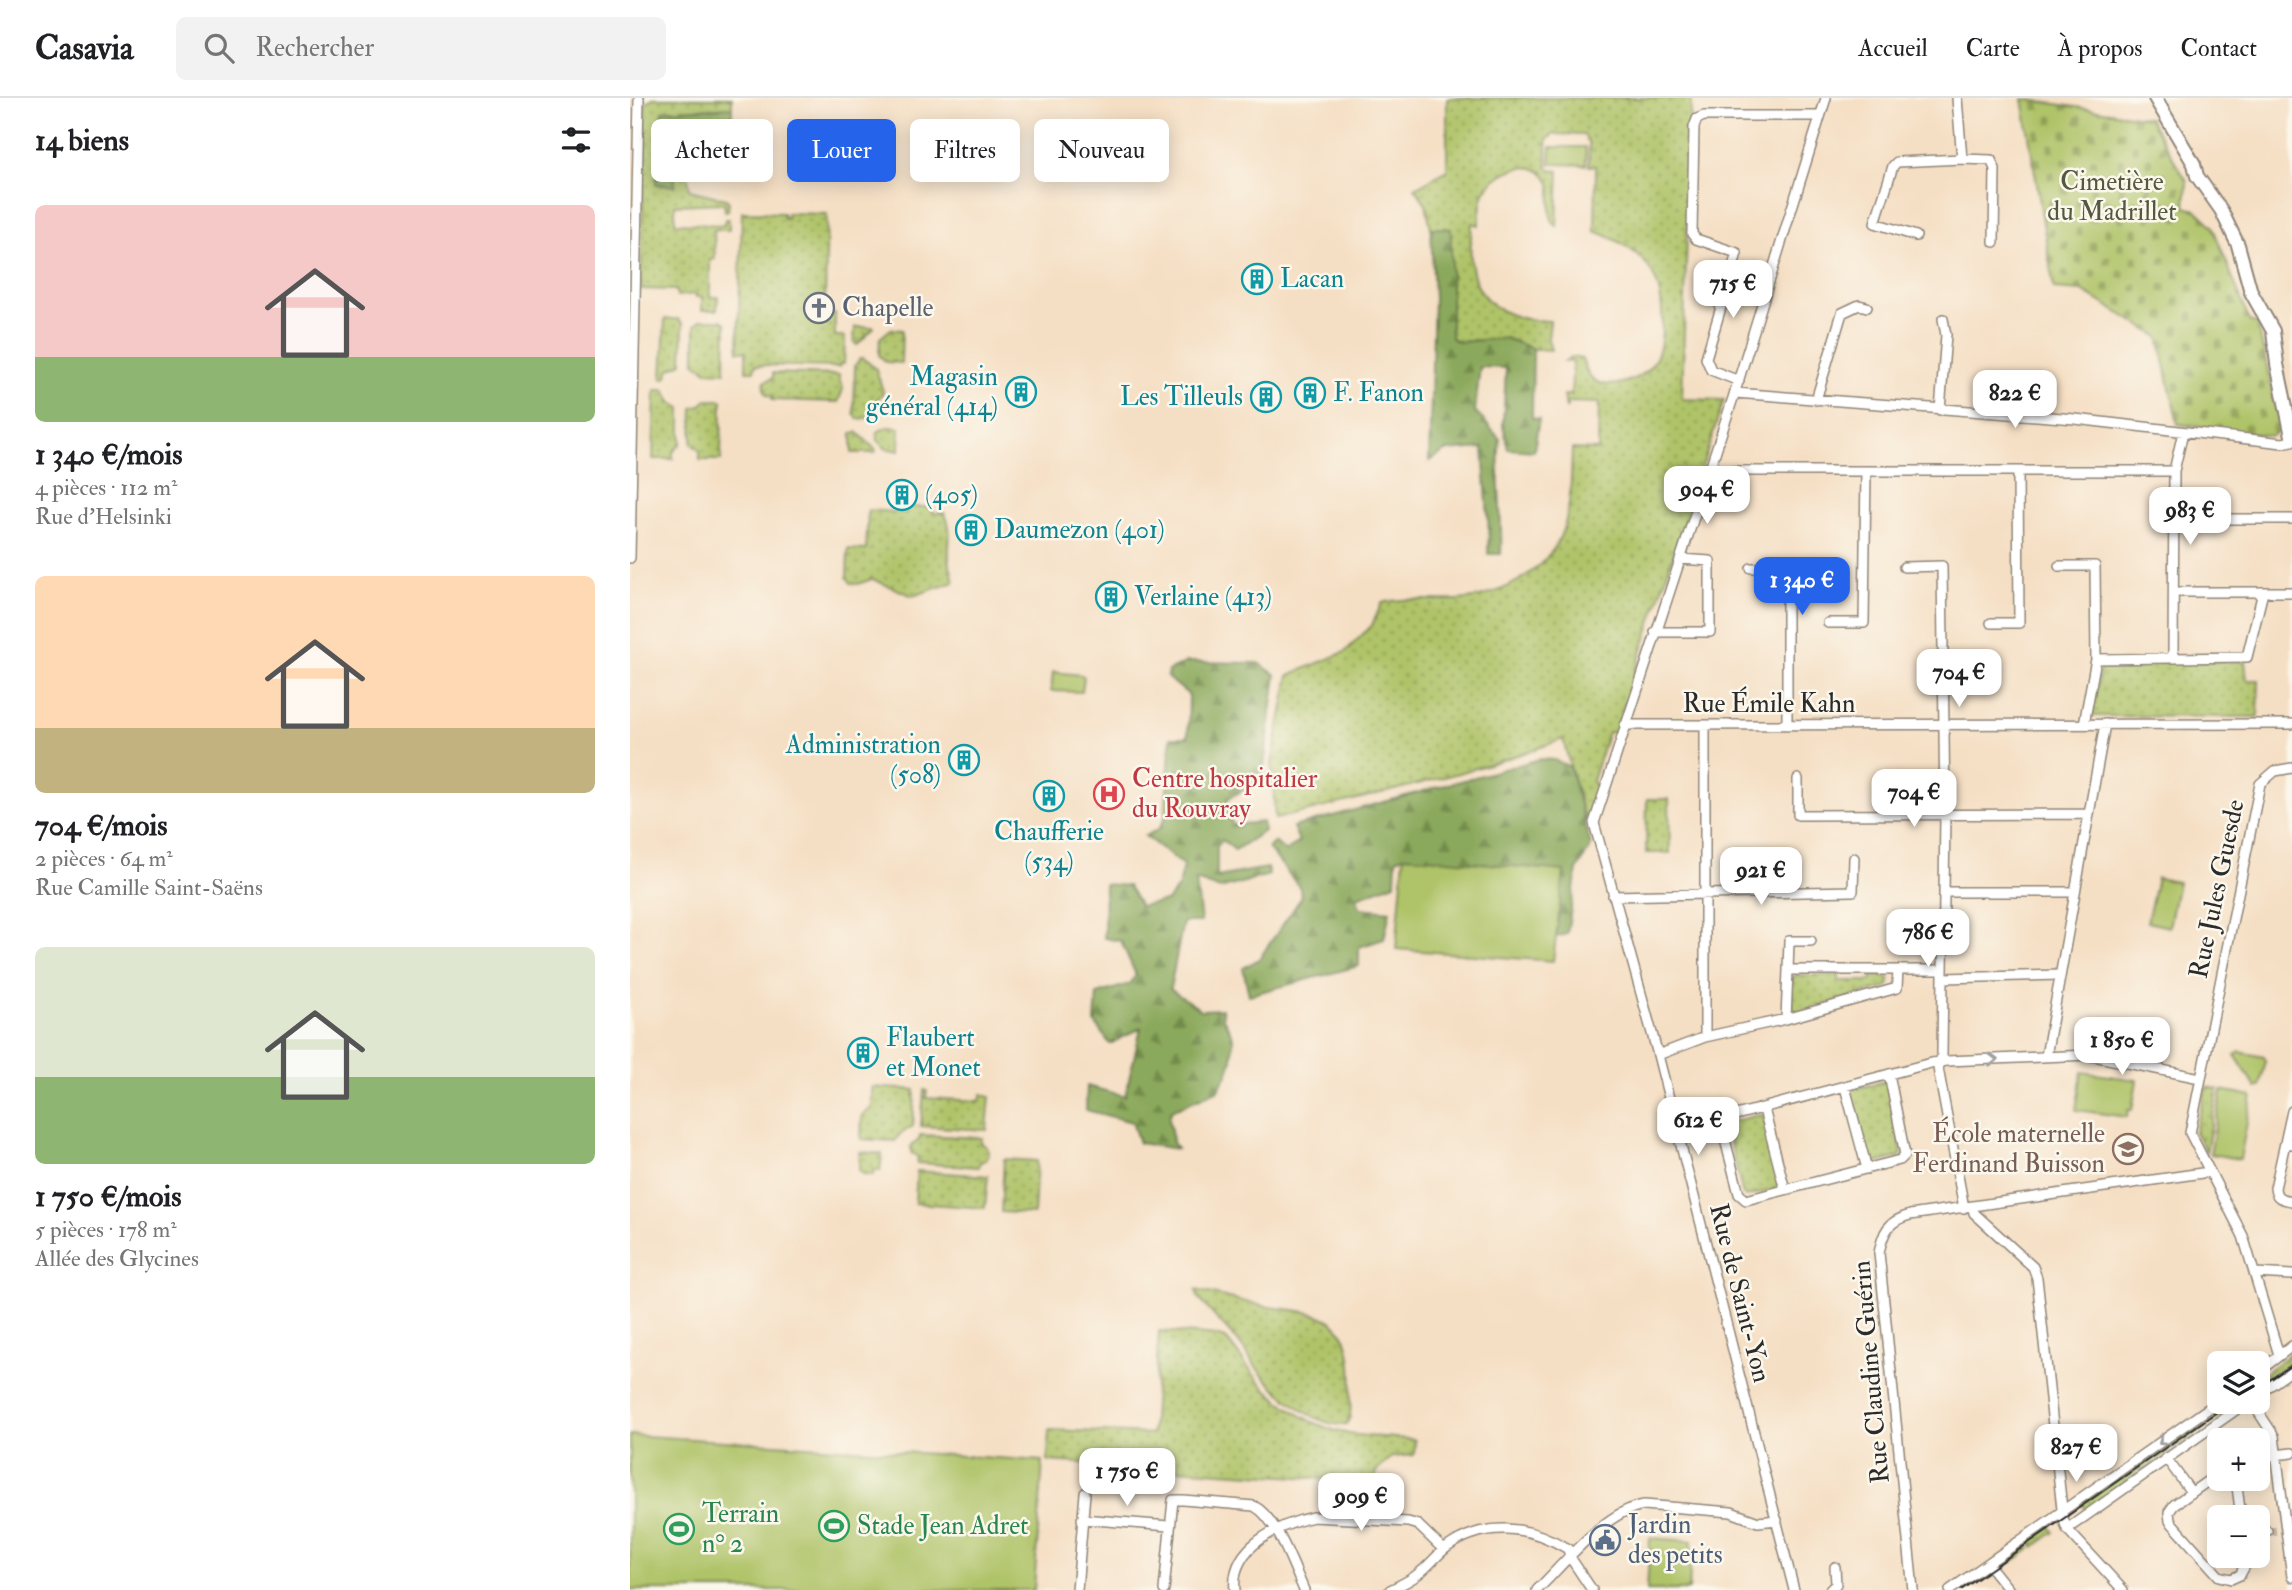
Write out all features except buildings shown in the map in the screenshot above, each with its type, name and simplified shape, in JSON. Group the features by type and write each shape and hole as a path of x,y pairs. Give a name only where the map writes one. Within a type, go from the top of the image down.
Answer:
{"street":[{"path":"630,558 633,450 630,438 631,383 639,98"},
{"name":"Rue de Saint-Yon","path":"1794,1590 1658,1055 1594,823 1739,381 1826,98"},
{"path":"1957,98 1962,159"},
{"path":"1735,393 2075,419 2283,443 2292,439 2273,331 2251,292 2238,245 2221,210 2197,176 2194,164 2155,98"},
{"path":"1739,381 1711,370 1706,358 1737,253 1696,239 1692,234 1694,127 1697,119 1704,116 1820,116"},
{"path":"1916,236 1875,223 1893,166 1897,162 1991,160 1995,169 1994,242"},
{"path":"1816,400 1842,313 1859,305 1867,307"},
{"path":"1940,410 1946,335 1943,319"},
{"path":"2173,658 2174,471 2183,432"},
{"path":"1709,471 2174,471"},
{"path":"1828,623 1864,623 1866,471"},
{"path":"1990,623 2020,624 2018,471"},
{"path":"2175,519 2292,519"},
{"path":"1655,632 1710,632 1710,561 1681,559"},
{"path":"1904,567 1942,566 1945,892 1942,1055 1938,1068 1940,1086 1968,1207 2034,1267 2062,1512 2067,1529 2123,1590"},
{"path":"2059,566 2095,566 2096,659 2084,724"},
{"path":"1751,568 1787,568 1787,725"},
{"path":"2175,592 2292,592"},
{"path":"2096,659 2247,657 2263,592"},
{"path":"2046,1056 2105,724"},
{"name":"Rue Émile Kahn","path":"1625,725 2292,724"},
{"path":"1705,725 1705,1037"},
{"name":"Rue Jules Guesde","path":"2279,1355 2243,1236 2190,1133 2260,783 2274,771 2292,768"},
{"path":"1798,779 1798,815 2089,814"},
{"path":"1613,896 1853,891 1854,858"},
{"path":"1945,892 2074,892"},
{"path":"1786,1019 1788,941 1811,941"},
{"path":"1788,970 2060,975"},
{"path":"1658,1055 1705,1037 1786,1019 1897,988 1898,970"},
{"path":"1676,1131 1939,1062 2089,1055 2200,1078"},
{"path":"1720,1120 1739,1194 1746,1200 1867,1169 1900,1160 1905,1155 1889,1074"},
{"path":"1845,1087 1867,1169"},
{"path":"1764,1109 1784,1190"},
{"path":"2292,1111 2288,1143 2275,1188 2280,1199 2292,1201"},
{"name":"Rue Claudine Guérin","path":"1913,1590 1879,1253 1882,1234 1899,1218 2208,1172"},
{"path":"2255,1273 2292,1275"},
{"path":"2270,1362 2292,1346"},
{"path":"2270,1386 2292,1370"},
{"path":"1950,1590 2207,1409"},
{"path":"2067,1529 2232,1414"},
{"path":"2258,1414 2274,1436 2287,1502 2282,1530 2291,1558 2292,1577"},
{"path":"2270,1455 2292,1452"},
{"path":"2166,1458 2191,1492"},
{"path":"2207,1481 2174,1505 2169,1513 2170,1521 2207,1563"},
{"path":"1077,1590 1084,1493"},
{"path":"1164,1590 1172,1500 1254,1506 1263,1511 1304,1590"},
{"path":"1537,1590 1623,1510 1644,1505 1683,1507 1731,1512 1758,1522 1777,1520"},
{"path":"1235,1590 1237,1567 1254,1543 1313,1517 1408,1522 1418,1525 1444,1550"},
{"path":"1082,1519 1169,1526"},
{"path":"1390,1590 1420,1573 1444,1550 1464,1536 1508,1528 1532,1531 1568,1549 1570,1557 1592,1590"},
{"path":"1988,1564 2009,1590"},
{"path":"1830,1590 1836,1584 1835,1567"},
{"path":"2212,1568 2219,1576 2231,1579 2240,1575 2244,1568"}],"green space":[{"path":"653,98 732,98 732,107 663,111 664,119 651,119 651,182 675,185 675,182 689,182 690,190 729,202 728,211 725,211 724,203 675,205 675,223 724,225 725,219 729,219 729,230 714,230 715,259 710,260 710,297 718,297 717,310 702,310 702,297 696,297 696,294 677,296 676,290 641,289 645,104"},
{"path":"1447,98 1691,98 1682,399 1724,400 1615,733 1608,732 1592,781 1597,788 1585,822 1563,739 1456,774 1275,819 1272,763 1289,675 1345,652 1372,625 1382,603 1403,600 1457,600 1488,595 1518,581 1536,568 1559,540 1565,524 1569,507 1572,449 1598,450 1599,403 1568,402 1566,409 1564,395 1571,395 1573,362 1565,361 1571,357 1582,359 1591,378 1605,384 1622,383 1645,372 1660,348 1662,308 1655,278 1638,255 1595,231 1596,166 1589,166 1589,143 1584,135 1553,134 1547,140 1547,166 1551,170 1559,171 1557,226 1551,215 1549,181 1538,170 1529,168 1511,170 1488,186 1480,209 1479,225 1472,223 1471,261 1482,293 1490,302 1511,315 1550,321 1548,339 1551,350 1533,349 1505,338 1459,342 1451,338 1451,229 1431,228 1426,204 1415,188 1447,170"},
{"name":"Cimetière du Madrillet","path":"2023,99 2149,118 2187,181 2185,207 2196,210 2212,225 2250,322 2257,322 2281,429 2271,436 2178,424 2159,337 2082,291 2054,289"},
{"path":"732,107 732,118 664,119 663,111"},
{"path":"1551,147 1586,147 1586,165 1550,164"},
{"path":"675,182 675,186 656,184"},
{"path":"742,212 783,213 784,218 787,218 787,213 827,214 825,303 811,303 810,314 835,314 835,336 845,338 844,364 839,367 755,365 754,371 746,371 746,351 738,351"},
{"path":"1431,228 1451,229 1451,338 1459,342 1505,338 1533,349 1532,418 1539,419 1534,451 1508,449 1503,425 1506,368 1480,367 1475,411 1500,439 1498,468 1501,554 1488,554 1483,448 1446,451 1429,461 1434,299"},
{"path":"665,319 678,319 683,324 682,363 670,369 666,378 662,379"},
{"path":"701,320 721,320 726,323 725,372 707,371 695,363 695,325"},
{"path":"855,327 874,328 857,345 854,342"},
{"path":"891,329 902,330 901,363 886,362 879,355 880,338"},
{"path":"860,358 876,369 883,391 872,414 862,419 857,418 854,413 855,366"},
{"path":"773,373 839,375 843,390 838,402 772,400 772,396 767,395 764,382 773,378"},
{"path":"655,390 665,390 671,402 681,408 681,443 673,452 673,459 653,459"},
{"path":"707,400 722,400 721,460 700,460 700,451 692,444 693,408"},
{"path":"887,427 900,428 899,451 885,448 878,441 877,432"},
{"path":"857,432 876,450 875,453 852,453 852,433"},
{"path":"907,507 933,507 933,513 944,513 949,529 949,559 954,582 913,596 872,579 858,584 851,583 847,577 848,549 866,550 868,510 906,513"},
{"path":"2245,661 2247,680 2259,680 2258,717 2092,716 2101,662"},
{"path":"1187,662 1258,663 1276,675 1262,781 1228,798 1226,811 1233,825 1262,822 1264,831 1235,850 1222,840 1217,846 1217,877 1267,868 1269,875 1220,889 1196,880 1201,922 1183,922 1170,989 1201,1010 1222,1009 1223,1018 1233,1037 1232,1060 1217,1091 1172,1110 1169,1118 1173,1143 1177,1149 1139,1143 1132,1122 1086,1110 1087,1086 1125,1096 1141,1028 1110,1044 1095,1023 1097,994 1130,984 1136,975 1121,941 1104,938 1105,884 1128,886 1140,906 1167,901 1179,886 1183,865 1145,836 1159,829 1165,818 1171,737 1188,737 1189,695 1167,677 1168,671"},
{"path":"1053,672 1082,675 1082,692 1051,691"},
{"path":"1540,759 1555,760 1570,767 1591,846 1577,870 1567,934 1556,937 1563,871 1404,856 1396,859 1395,883 1357,897 1360,908 1390,911 1384,939 1359,947 1359,966 1249,995 1243,968 1259,959 1301,898 1300,888 1268,848 1275,842 1286,852 1299,841 1293,827"},
{"path":"1647,799 1669,799 1670,853 1646,853"},
{"path":"1404,856 1564,871 1553,961 1396,949"},
{"path":"2157,878 2178,882 2169,927 2147,922"},
{"path":"1796,975 1839,975 1839,981 1871,981 1872,975 1890,978 1888,987 1794,1013 1792,978"},
{"path":"2240,1052 2264,1057 2266,1061 2260,1086 2256,1088 2235,1055"},
{"path":"2082,1072 2137,1080 2132,1110 2128,1110 2127,1117 2076,1110"},
{"path":"1887,1081 1902,1154 1869,1165 1849,1090"},
{"path":"872,1087 915,1090 913,1126 900,1134 895,1141 861,1139 862,1115 872,1107"},
{"path":"2206,1087 2218,1089 2206,1152 2195,1132"},
{"path":"924,1090 927,1091 926,1098 980,1101 982,1094 990,1097 987,1130 921,1126"},
{"path":"2222,1090 2252,1096 2240,1159 2210,1154"},
{"path":"1763,1114 1781,1188 1746,1197 1743,1195 1725,1123"},
{"path":"920,1135 982,1138 981,1143 987,1147 989,1154 986,1160 980,1162 979,1167 917,1163 918,1157 911,1153 911,1146 919,1140"},
{"path":"860,1152 882,1154 880,1171 873,1170 873,1175 863,1174 859,1170"},
{"path":"1004,1159 1037,1161 1034,1214 1001,1212"},
{"path":"917,1171 988,1176 985,1208 915,1203"},
{"path":"1196,1290 1264,1306 1309,1313 1330,1321 1339,1328 1348,1347 1351,1367 1350,1418 1347,1424 1336,1424 1312,1416 1278,1390 1257,1369 1239,1342 1202,1302"},
{"path":"1159,1331 1226,1339 1269,1391 1300,1415 1324,1427 1349,1434 1415,1440 1414,1455 1392,1457 1376,1471 1376,1482 1048,1461 1049,1430 1152,1434"},
{"path":"2289,1354 2292,1358 2292,1367 2270,1382 2270,1369"},
{"path":"2207,1414 2224,1414 2172,1450 2166,1442"},
{"name":"Stade Jean Adret","path":"630,1435 1043,1461 1034,1590 630,1590"},
{"path":"2163,1444 2169,1453 2140,1472 2134,1464"},
{"path":"2131,1466 2137,1475 2086,1510 2081,1502"},
{"path":"2049,1524 2054,1532 2034,1547 2028,1539"},
{"path":"1650,1538 1692,1541 1689,1590 1647,1590"},
{"path":"2024,1541 2030,1549 1998,1571 1994,1563"}],"tunnel":[{"path":"2270,1531 2278,1530"}],"tram line":[{"path":"2270,1380 2292,1365"},
{"path":"1961,1590 2214,1414"}],"place":[{"name":"Lacan","path":"1257,279"},
{"name":"Chapelle","path":"819,308"},
{"name":"Magasin général (414)","path":"1021,392"},
{"name":"F. Fanon","path":"1310,393"},
{"name":"Les Tilleuls","path":"1266,397"},
{"name":"(405)","path":"902,495"},
{"name":"Daumezon (401)","path":"971,530"},
{"name":"Verlaine (413)","path":"1111,597"},
{"name":"Administration (508)","path":"964,760"},
{"name":"Centre hospitalier du Rouvray","path":"1109,794"},
{"name":"Chaufferie (534)","path":"1049,796"},
{"name":"Flaubert et Monet","path":"863,1053"},
{"name":"École maternelle Ferdinand Buisson","path":"2128,1149"},
{"name":"Stade Jean Adret","path":"834,1526"},
{"name":"Terrain n° 2","path":"679,1529"},
{"name":"Jardin des petits","path":"1605,1540"}]}
